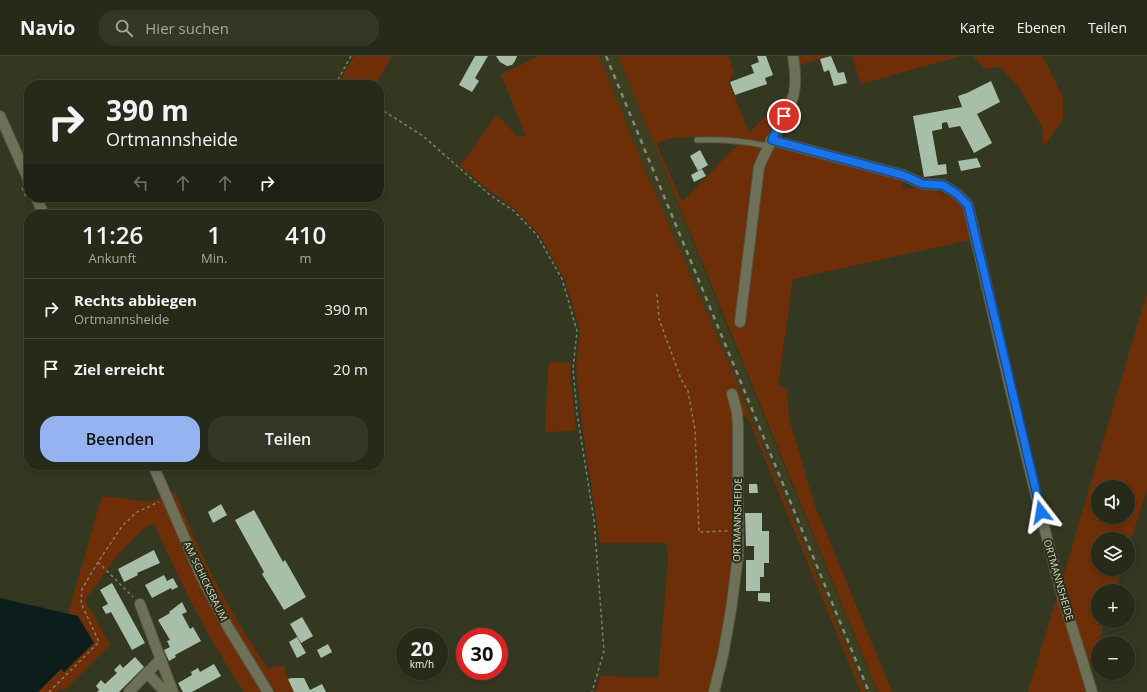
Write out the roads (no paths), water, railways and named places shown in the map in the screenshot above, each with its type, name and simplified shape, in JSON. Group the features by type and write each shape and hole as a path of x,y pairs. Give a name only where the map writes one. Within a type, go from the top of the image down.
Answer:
{"street":[{"path":"740,322 759,167 794,93 795,76 793,56"},
{"path":"0,116 24,170"},
{"name":"ORTMANNSHEIDE","path":"770,143 903,175 923,184 943,185 957,194 968,205 1048,541 1092,692"},
{"name":"ORTMANNSHEIDE","path":"714,692 723,655 731,610 738,556 738,428 737,412 732,394"},
{"name":"AM SCHICKSBAUM","path":"155,470 201,576 228,627 268,692"},
{"path":"140,604 173,692"},
{"path":"129,692 160,659"},
{"path":"147,673 165,692"}],"lane":[{"path":"697,140 730,140 770,143"}],"water":[{"path":"0,598 78,616 94,643 64,672 61,669 38,692 0,692"}],"railway":[{"path":"606,56 869,692"}]}
